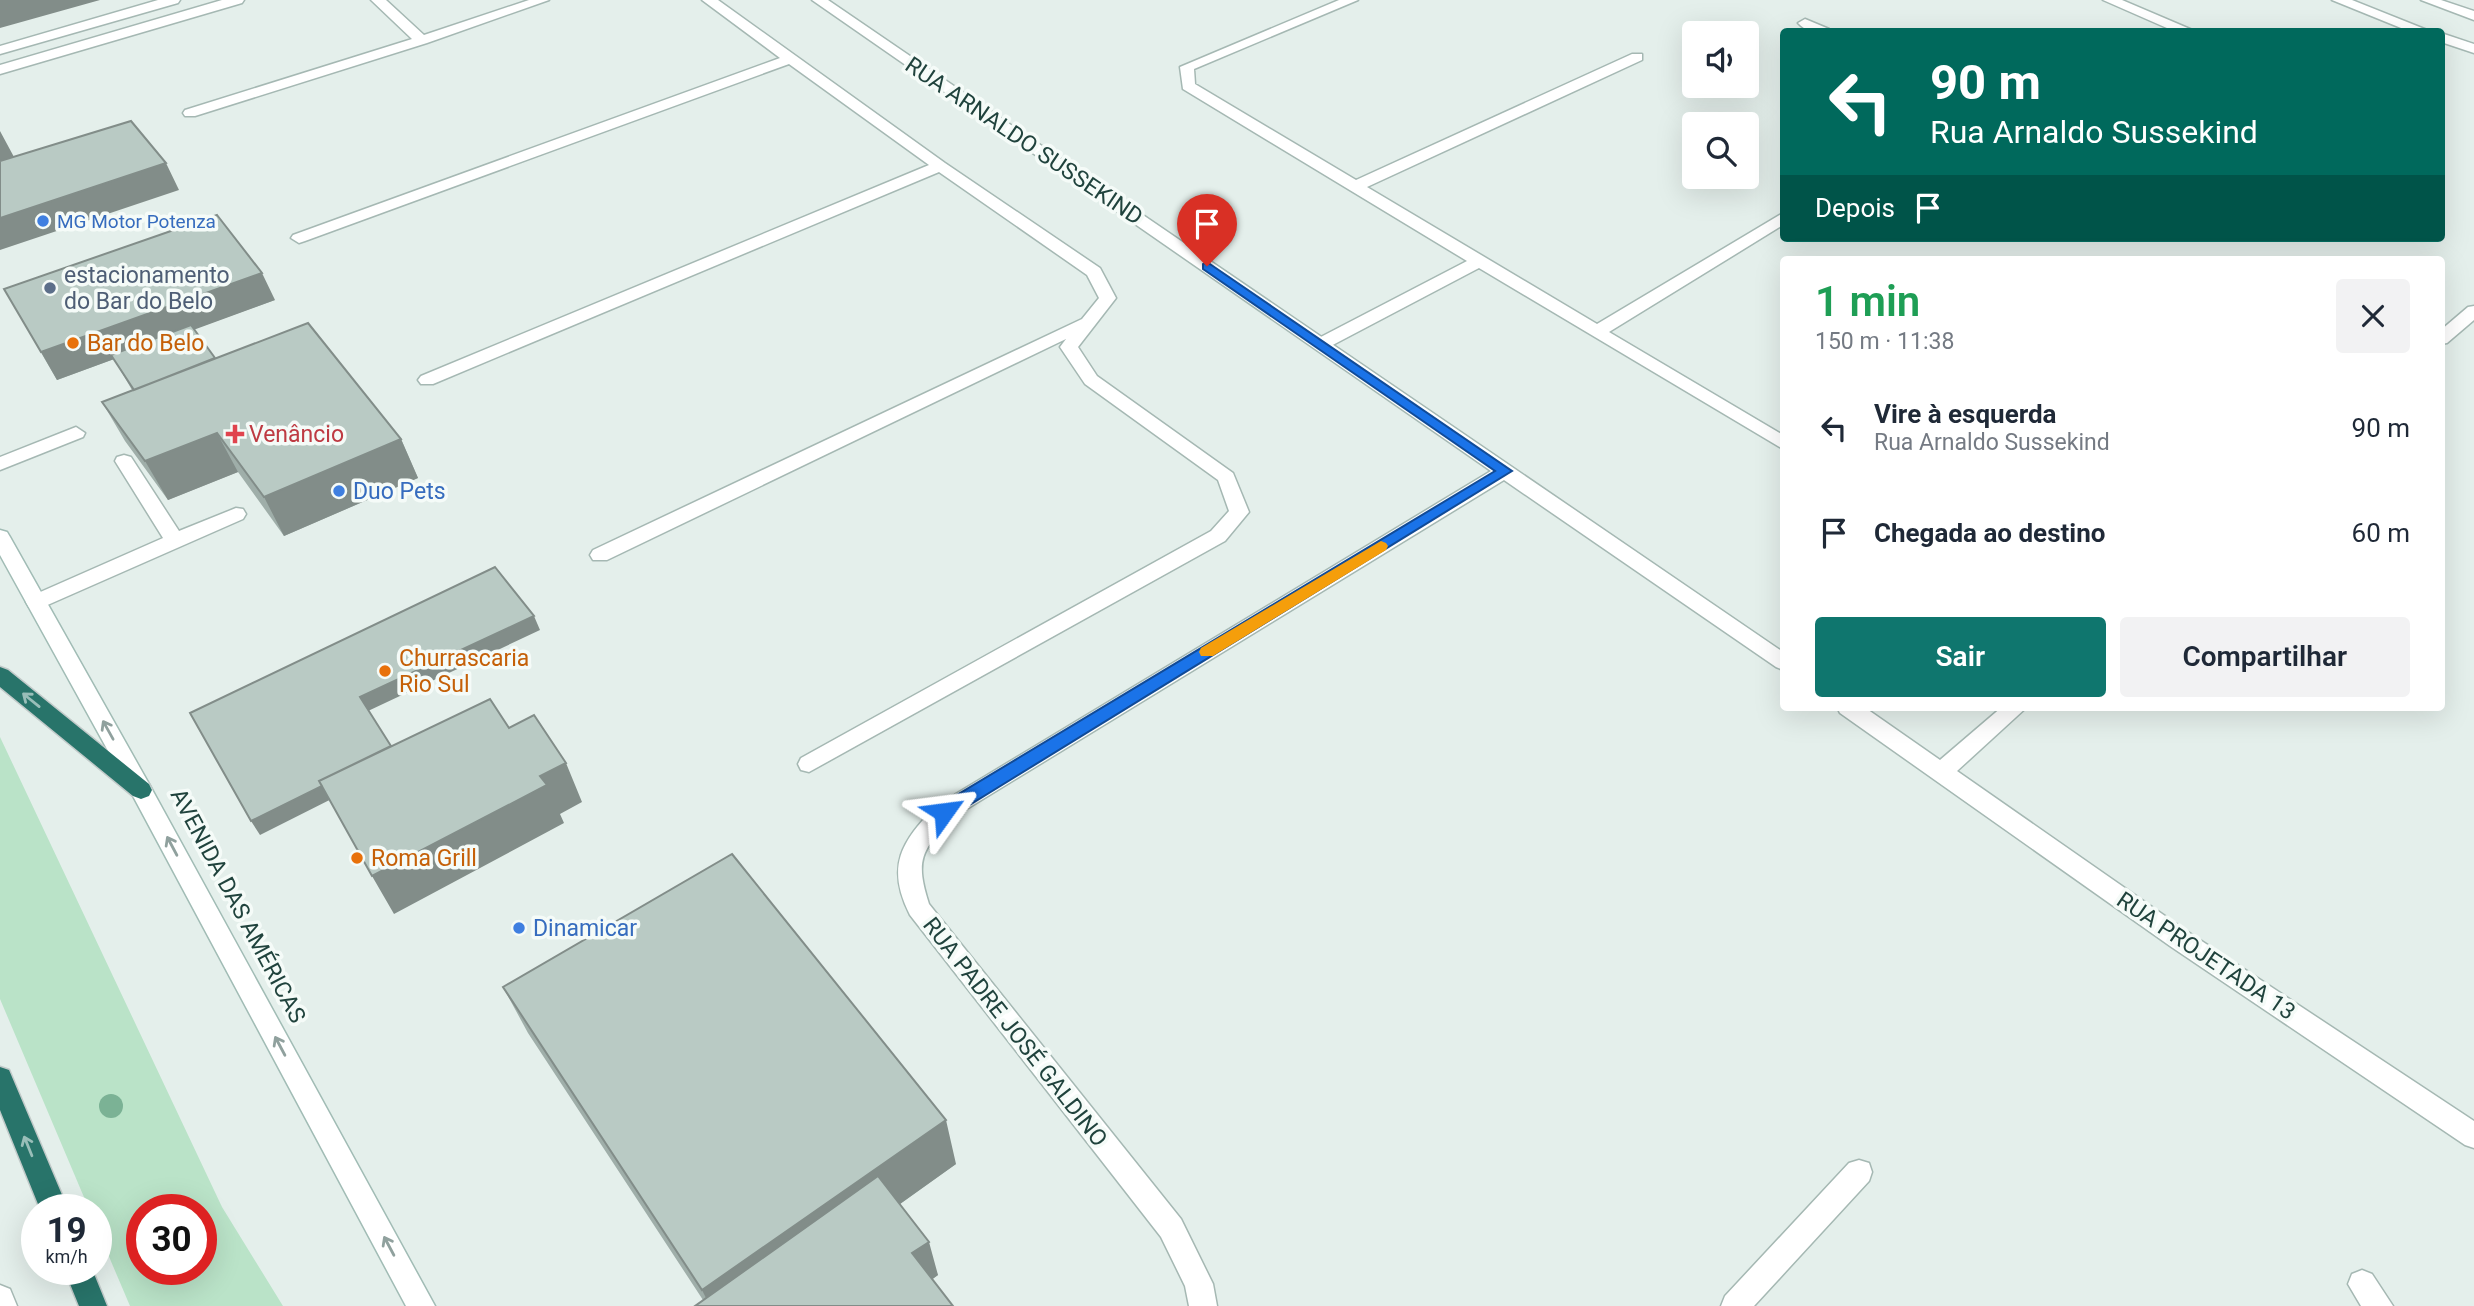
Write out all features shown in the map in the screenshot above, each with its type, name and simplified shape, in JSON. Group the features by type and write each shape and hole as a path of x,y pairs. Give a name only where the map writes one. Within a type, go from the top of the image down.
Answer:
{"highway":[{"path":"0,675 141,790"},
{"path":"0,1078 48,1194"},
{"path":"84,1285 93,1306"}],"street":[{"path":"0,50 173,0"},
{"path":"0,70 237,0"},
{"path":"378,0 422,40"},
{"path":"190,113 542,0"},
{"path":"709,0 940,166 1094,272 1108,298 1069,348 1091,380 1226,477 1239,512 1218,536 809,764"},
{"name":"RUA ARNALDO SUSSEKIND","path":"819,0 1780,660"},
{"path":"1351,0 1187,67 1188,86 1780,441"},
{"path":"2110,0 2180,28"},
{"path":"2339,0 2414,28"},
{"path":"2428,0 2474,16"},
{"path":"1805,23 1816,28"},
{"path":"2445,38 2474,49"},
{"path":"1356,186 1637,57"},
{"path":"299,238 790,59"},
{"path":"427,380 940,166"},
{"path":"1598,331 1780,220"},
{"path":"1321,344 1479,261"},
{"path":"2445,336 2474,311"},
{"path":"600,555 1086,324"},
{"path":"0,464 76,433"},
{"path":"124,461 176,541"},
{"name":"RUA PADRE JOSÉ GALDINO","path":"1203,1306 1199,1284 1171,1228 918,908 908,875 918,839 944,812 1505,471"},
{"path":"36,602 236,514"},
{"name":"AVENIDA DAS AMÉRICAS","path":"0,537 141,790 421,1306"},
{"path":"1854,711 1941,772 2011,711"},
{"name":"RUA PROJETADA 13","path":"1941,772 2179,939 2474,1136"},
{"path":"1735,1306 1859,1172"},
{"path":"2362,1283 2379,1306"},
{"path":"0,1299 3,1306"}],"green space":[{"path":"0,737 216,1194 126,1194 126,1285 217,1285 217,1196 283,1306 130,1306 112,1264 112,1194 83,1194 0,999"}],"building":[{"path":"131,121 166,163 0,218 0,161"},
{"path":"217,215 262,273 41,352 4,289"},
{"path":"308,323 401,439 264,497 217,433 145,461 102,402"},
{"path":"191,325 215,358 134,390 111,355"},
{"name":"Churrascaria Rio Sul","path":"495,567 534,616 360,697 391,746 319,781 322,786 251,821 190,713"},
{"path":"490,699 509,728 534,715 566,763 540,776 547,785 372,876 319,781"},
{"path":"732,854 946,1120 702,1290 503,987"},
{"path":"878,1176 929,1242 912,1253 953,1306 695,1306"}],"slow traffic":[{"path":"1207,652 1381,546"}],"place":[{"name":"MG Motor Potenza","path":"43,221"},
{"name":"estacionamento do Bar do Belo","path":"50,288"},
{"name":"Bar do Belo","path":"73,343"},
{"name":"Venâncio","path":"235,434"},
{"name":"Duo Pets","path":"339,491"},
{"name":"Churrascaria Rio Sul","path":"385,671"},
{"name":"Roma Grill","path":"357,858"},
{"name":"Dinamicar","path":"519,928"}],"route":[{"path":"944,812 1505,471 1207,266"}]}
